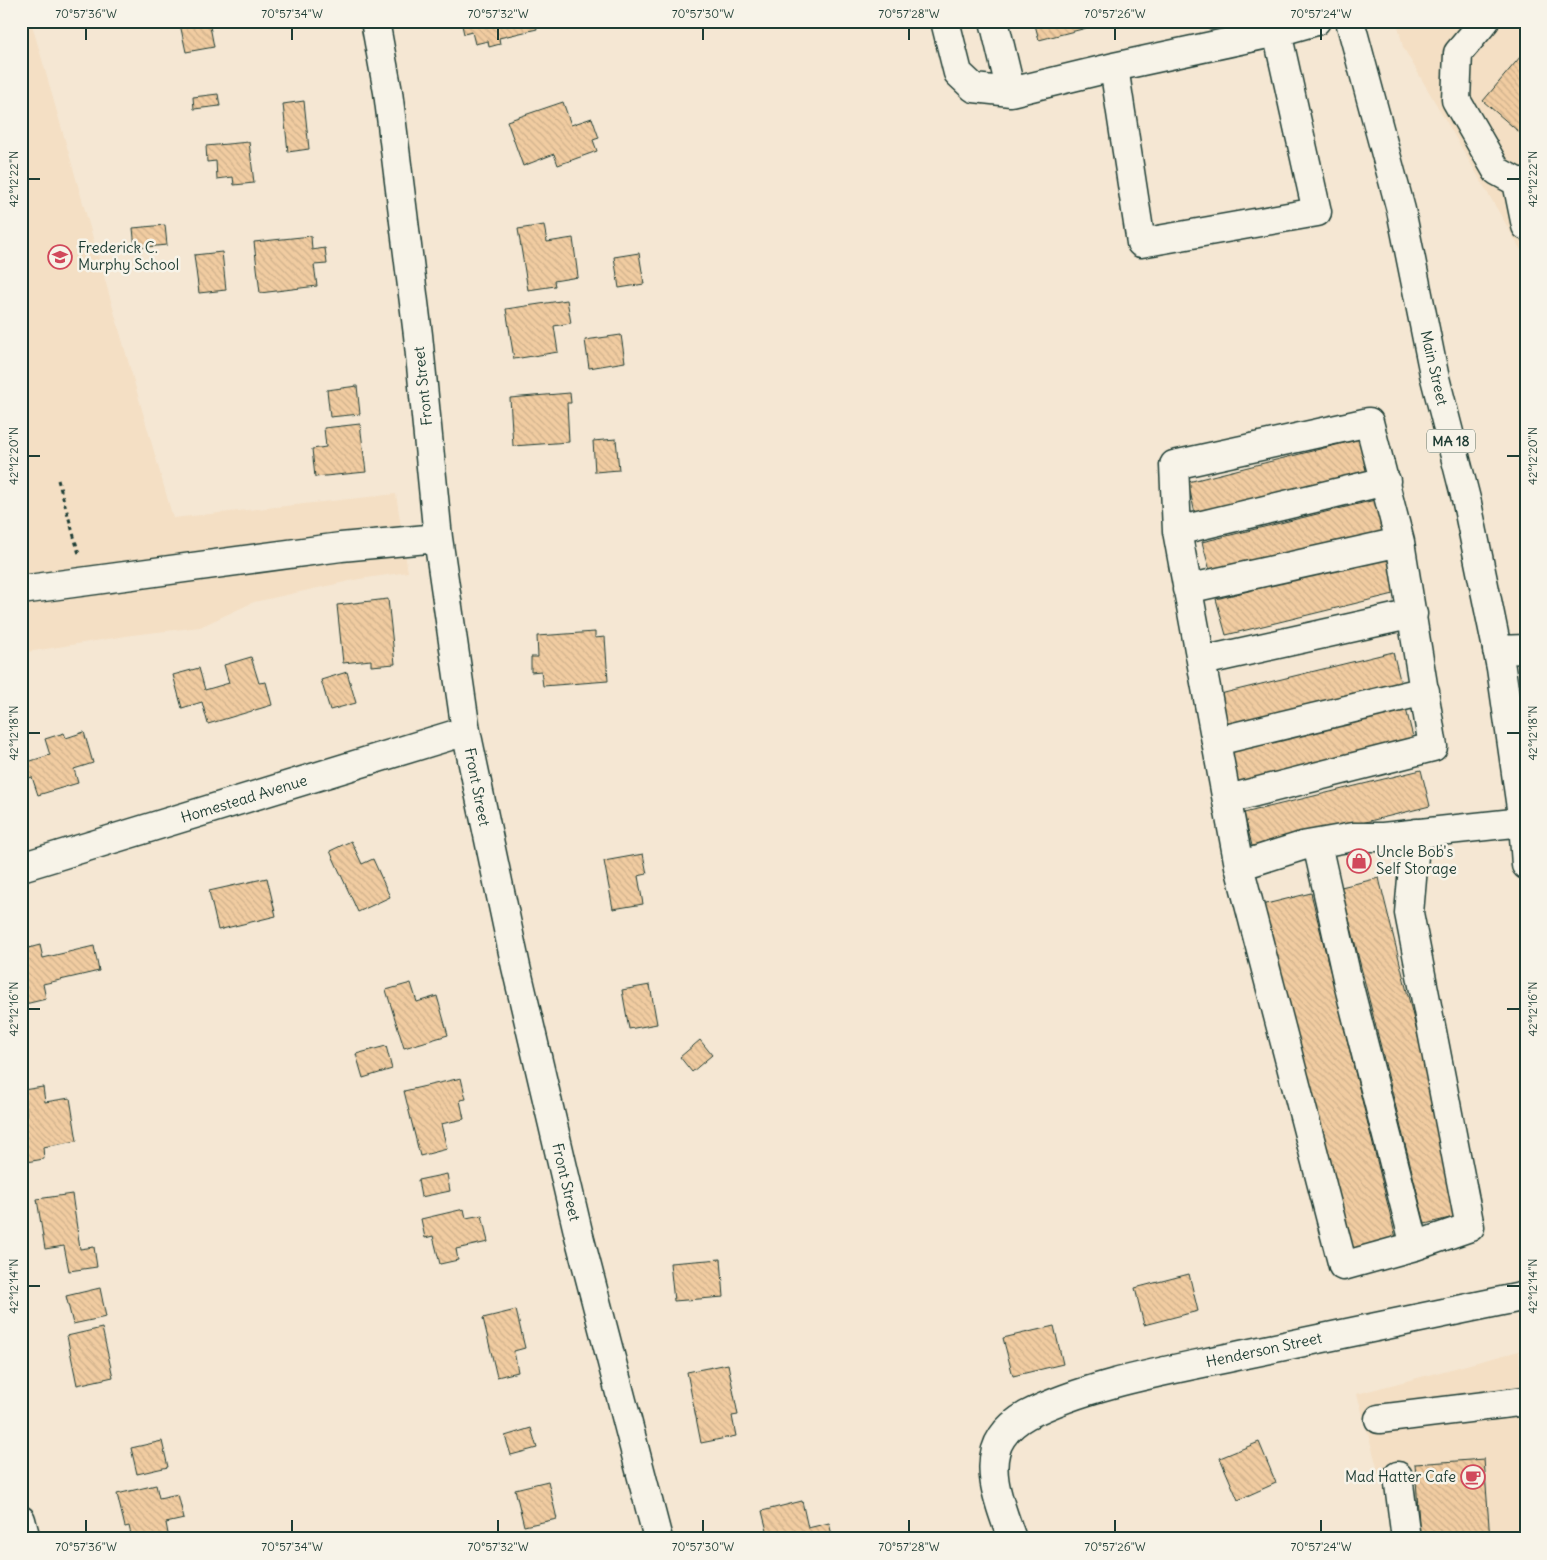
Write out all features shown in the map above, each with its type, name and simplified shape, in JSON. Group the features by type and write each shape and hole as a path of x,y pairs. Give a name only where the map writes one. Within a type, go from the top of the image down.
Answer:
{"street":[{"name":"Front Street","path":"375,21 388,92 418,335 438,538 466,731 516,967 579,1236 658,1539"},
{"path":"945,21 958,73 974,88 1010,92 1114,67 1277,32 1316,21"},
{"path":"994,21 1010,92"},
{"name":"Main Street","path":"1350,21 1401,210 1434,374 1468,504 1497,650 1523,822 1526,865"},
{"path":"1484,21 1458,53 1456,100 1497,171 1522,182 1526,226"},
{"path":"1114,67 1141,242 1317,212 1277,32"},
{"path":"1228,799 1433,747 1400,542 1386,481 1369,422 1174,465 1177,531 1239,866 1344,1266 1415,1246 1470,1227 1409,913 1416,833"},
{"path":"1177,531 1386,481"},
{"path":"21,590 342,547 438,538"},
{"path":"1187,589 1400,542"},
{"path":"1202,661 1413,614"},
{"path":"1497,650 1526,649"},
{"path":"1217,741 1425,691"},
{"name":"Homestead Avenue","path":"21,867 466,731"},
{"path":"1239,866 1302,846 1353,837 1416,833 1523,822"},
{"path":"1317,844 1348,983 1415,1246"},
{"name":"Henderson Street","path":"1012,1539 1000,1506 994,1465 1001,1438 1010,1427 1025,1416 1050,1405 1139,1376 1526,1296"},
{"path":"1379,1419 1526,1401"},
{"path":"1398,1476 1406,1539"},
{"path":"21,1520 26,1539"}],"path":[{"path":"58,480 82,564"}],"shaded area":[{"name":"Frederick C. Murphy School","path":"21,21 31,21 173,518 396,494 408,572 359,579 254,602 200,627 132,635 21,653"},
{"path":"1397,21 1526,21 1525,257 1403,47"},
{"path":"1519,1351 1526,1469 1526,1539 1397,1539 1357,1394"}],"building":[{"path":"209,21 214,47 186,52 180,24"},
{"path":"461,21 535,21 537,29 499,38 500,44 489,47 488,41 475,44 472,32 464,34"},
{"path":"1034,21 1114,21 1039,40"},
{"path":"1526,50 1526,138 1483,101"},
{"path":"218,94 220,106 194,109 193,97"},
{"path":"304,101 309,149 288,152 283,104"},
{"path":"563,102 571,125 592,118 599,138 593,140 597,151 558,165 554,154 523,166 507,121"},
{"path":"249,142 254,183 234,185 233,177 217,179 216,161 207,162 206,146"},
{"path":"165,225 167,245 135,248 133,228"},
{"path":"544,225 547,242 573,238 578,277 554,281 555,286 528,290 518,229"},
{"path":"311,236 312,250 325,248 327,264 314,265 317,286 260,293 254,242"},
{"path":"222,252 226,290 199,293 194,255"},
{"path":"639,253 644,284 619,288 614,257"},
{"path":"567,300 571,323 554,326 558,352 514,359 506,309"},
{"path":"621,335 625,362 589,368 585,340"},
{"path":"357,386 360,414 330,417 327,390"},
{"path":"570,393 571,403 567,403 569,442 513,446 510,398"},
{"path":"360,424 366,472 315,477 312,449 326,447 324,428"},
{"path":"1364,438 1373,474 1196,518 1188,482"},
{"path":"616,439 619,470 595,472 593,441"},
{"path":"1379,499 1388,535 1212,578 1202,542"},
{"path":"1393,555 1402,592 1226,635 1216,599"},
{"path":"388,599 395,664 371,666 371,660 343,663 337,605"},
{"path":"595,632 595,638 605,637 608,681 543,686 541,671 531,672 531,657 538,657 537,636"},
{"path":"1393,652 1402,688 1225,732 1216,695"},
{"path":"251,657 259,683 266,682 272,705 208,724 202,702 182,708 173,675 199,668 205,690 229,683 224,665"},
{"path":"347,672 356,703 330,710 321,680"},
{"path":"1406,709 1415,745 1238,789 1229,752"},
{"path":"84,732 93,763 74,769 78,783 38,795 32,777 21,781 21,764 50,755 45,739 64,733 66,738"},
{"path":"1421,770 1430,806 1253,850 1244,813"},
{"path":"351,841 362,864 373,859 390,897 358,912 330,851"},
{"path":"643,854 647,874 638,876 643,904 613,909 604,861"},
{"path":"267,878 276,916 218,930 209,891"},
{"path":"1379,878 1462,1215 1425,1224 1341,887"},
{"path":"1311,893 1397,1242 1349,1254 1262,905"},
{"path":"40,945 43,958 94,946 99,971 43,984 46,999 21,1005 21,950"},
{"path":"411,983 417,1002 437,996 448,1035 404,1048 386,990"},
{"path":"650,985 657,1024 629,1029 622,990"},
{"path":"700,1040 712,1055 692,1072 680,1057"},
{"path":"386,1046 392,1069 363,1078 356,1054"},
{"path":"461,1078 466,1099 460,1100 464,1119 441,1124 447,1149 420,1156 404,1091"},
{"path":"43,1087 45,1102 70,1098 77,1141 43,1147 44,1159 26,1162 23,1141 21,1142 21,1116 27,1116 23,1090"},
{"path":"447,1174 450,1191 421,1197 418,1180"},
{"path":"72,1194 80,1249 94,1247 97,1267 69,1271 64,1246 45,1249 37,1199"},
{"path":"464,1209 466,1218 482,1215 488,1242 456,1249 458,1260 440,1264 433,1236 425,1238 421,1219"},
{"path":"721,1259 724,1297 674,1301 670,1263"},
{"path":"1189,1274 1198,1311 1144,1325 1135,1288"},
{"path":"100,1288 106,1317 73,1324 66,1296"},
{"path":"516,1310 525,1348 514,1351 518,1372 497,1377 483,1318"},
{"path":"1054,1326 1063,1364 1013,1376 1003,1338"},
{"path":"102,1328 113,1377 77,1385 67,1336"},
{"path":"728,1364 738,1415 732,1416 736,1436 701,1443 687,1372"},
{"path":"531,1428 537,1448 511,1455 505,1436"},
{"path":"162,1441 168,1467 137,1474 131,1448"},
{"path":"1259,1442 1276,1483 1238,1500 1220,1458"},
{"path":"1484,1459 1490,1539 1420,1539 1415,1464"},
{"path":"548,1481 557,1519 524,1526 515,1489"},
{"path":"156,1485 159,1498 178,1494 184,1519 166,1523 169,1539 132,1539 129,1526 125,1527 117,1494"},
{"path":"802,1501 808,1528 829,1523 833,1539 769,1539 762,1511"}],"place":[{"name":"Frederick C. Murphy School","path":"60,257"},
{"name":"Uncle Bob's Self Storage","path":"1359,861"},
{"name":"Mad Hatter Cafe","path":"1473,1477"}]}
